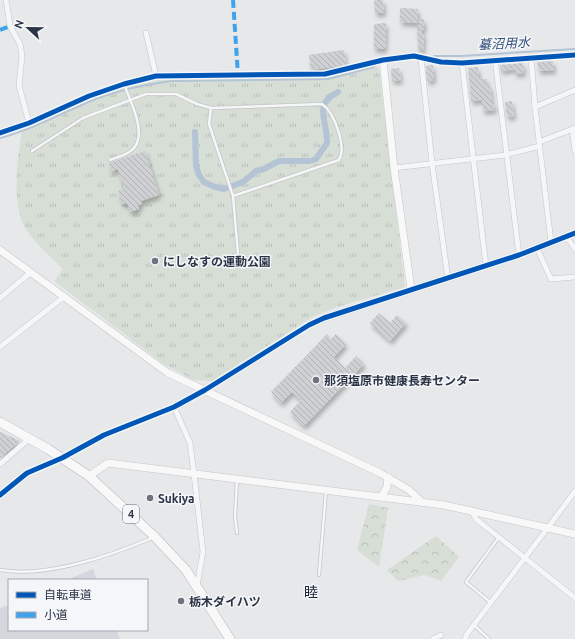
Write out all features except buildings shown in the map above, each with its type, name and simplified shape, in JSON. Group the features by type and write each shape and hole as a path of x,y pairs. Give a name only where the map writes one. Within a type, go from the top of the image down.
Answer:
{"highway":[{"name":"4","path":"0,422 30,438 89,476 155,537 186,570 230,639"}],"street":[{"path":"6,0 10,26 20,44 22,56 19,86 29,123"},
{"path":"146,33 156,76"},
{"path":"0,133 29,123 89,96 124,84 156,76 325,74 383,60 414,56 441,62 462,63 495,59 575,55"},
{"path":"531,57 535,107 551,242"},
{"path":"421,58 432,164 448,278"},
{"path":"495,59 505,155 519,255"},
{"path":"383,60 394,168 410,289"},
{"path":"462,63 486,266"},
{"path":"535,107 575,90"},
{"path":"394,168 505,155 539,144 574,128 575,151"},
{"path":"0,495 27,473 62,458 104,435 174,407 205,390 309,325 324,318 519,255 575,233"},
{"path":"566,236 575,249"},
{"path":"537,248 551,279 575,277"},
{"path":"1,251 65,296 160,368 388,477 409,490 422,502"},
{"path":"0,298 31,272"},
{"path":"0,347 65,296"},
{"path":"174,407 190,443 194,474 203,552 197,586"},
{"path":"0,464 30,438"},
{"path":"89,476 108,463 422,502 471,510 575,534"},
{"path":"381,497 387,487 388,477"},
{"path":"465,639 490,602 548,529 575,491"},
{"path":"471,510 476,519 575,598"},
{"path":"433,639 442,635"}],"lane":[{"path":"110,160 132,151 137,144 139,124 124,84"},
{"path":"32,151 83,118 146,94 176,94 196,104 211,108 322,104 330,112 343,147 339,160 233,196"},
{"path":"211,108 209,124 233,196 238,254"},
{"path":"237,479 235,517 237,533"},
{"path":"319,575 326,490"},
{"path":"0,570 14,572 58,568 132,546 155,537"},
{"path":"490,602 466,582 499,537"},
{"path":"474,625 489,639"}],"shaded area":[{"path":"93,569 97,579 69,579"},
{"path":"8,605 8,631 117,631 120,639 0,639 0,608"}],"green space":[{"name":"にしなすの運動公園","path":"375,64 379,69 405,287 337,307 314,316 212,381 193,380 164,364 54,281 63,269 27,231 18,209 17,168 22,131 71,108 105,95 157,80 326,76"},
{"path":"369,504 388,508 379,567 357,550"},
{"path":"436,536 459,557 441,581 425,575 398,581 387,570"}],"waterway":[{"name":"蟇沼用水","path":"434,56 461,56 575,49"},
{"name":"蟇沼用水","path":"0,138 30,128 88,102 123,90 148,85 172,81 328,79 374,67"},
{"path":"195,132 196,166 199,175 204,182 224,189 243,182 256,171 264,169 279,161 310,161 316,159 327,143 323,108 325,102 338,92"}],"marked path":[{"path":"233,0 238,75"},
{"path":"0,30 10,26"}],"cycle path":[{"path":"0,133 29,123 89,96 124,84 156,76 325,74 383,60 414,56 441,62 462,63 575,55"},
{"path":"0,495 27,473 62,458 104,435 174,407 205,390 309,325 324,318 519,255 575,233"}],"place":[{"name":"にしなすの運動公園","path":"155,261"},
{"name":"那須塩原市健康長寿センター","path":"316,380"},
{"name":"Sukiya","path":"150,498"},
{"name":"栃木ダイハツ","path":"181,601"}],"district":[{"name":"睦","path":"311,592"}]}
